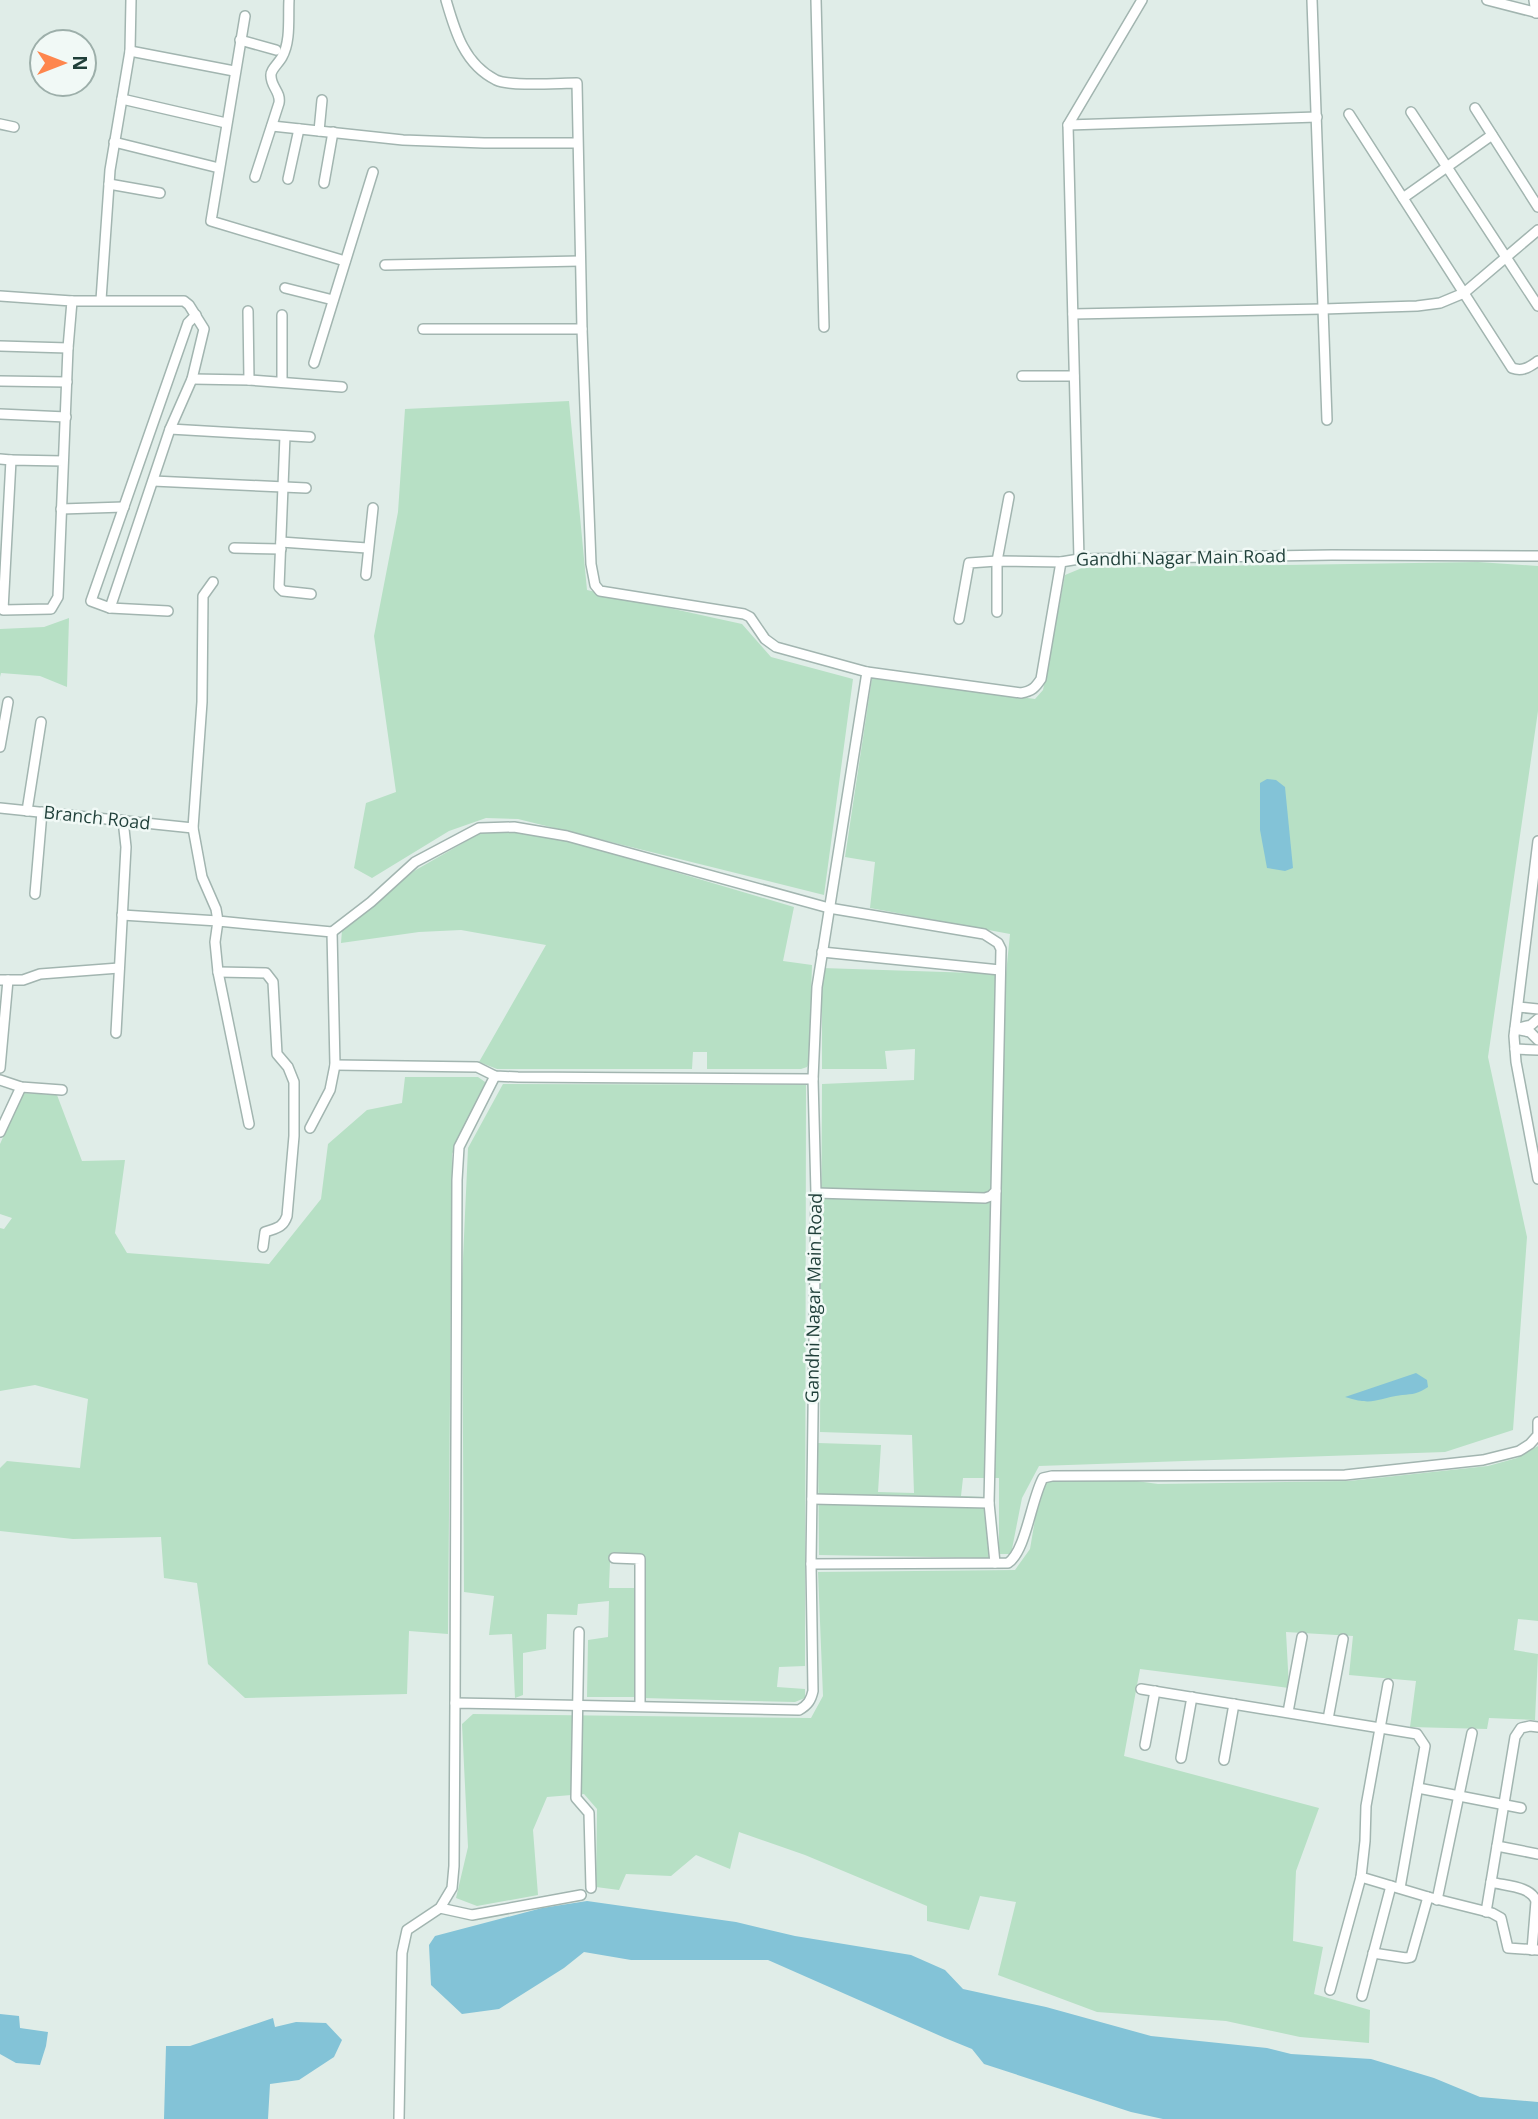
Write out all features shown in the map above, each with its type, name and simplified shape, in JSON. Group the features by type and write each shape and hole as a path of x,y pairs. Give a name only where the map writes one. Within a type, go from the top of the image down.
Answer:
{"street":[{"path":"101,300 109,184 130,51 131,0"},
{"path":"256,177 281,97 271,73 285,52 289,0"},
{"path":"446,0 463,51 497,81 577,83 582,329 591,564 595,584 600,591 744,614 750,617 765,639 776,647 867,672"},
{"path":"816,0 824,327"},
{"path":"1079,559 1069,125 1142,0"},
{"path":"1312,0 1327,420"},
{"path":"1487,0 1537,13 1534,0"},
{"path":"245,16 211,221 345,261"},
{"path":"240,40 276,50"},
{"path":"130,51 234,71"},
{"path":"122,99 226,123"},
{"path":"319,131 322,100"},
{"path":"1475,108 1538,207"},
{"path":"1411,112 1538,306"},
{"path":"1349,114 1512,368 1526,369 1538,360"},
{"path":"1069,125 1317,117"},
{"path":"0,124 13,127"},
{"path":"272,126 403,139 484,143 577,143"},
{"path":"288,179 299,129"},
{"path":"324,183 333,132"},
{"path":"1403,198 1492,135"},
{"path":"114,142 219,168"},
{"path":"314,363 373,172"},
{"path":"109,184 160,193"},
{"path":"1073,314 1323,309 1440,303 1464,293 1538,230"},
{"path":"385,265 580,261"},
{"path":"285,288 333,300"},
{"path":"0,296 72,301 184,301 190,304 204,329 192,379 170,429 110,608"},
{"path":"11,460 4,510 2,610 51,609 58,594 72,301"},
{"path":"248,311 249,380"},
{"path":"168,611 110,608 91,601 188,323 196,315"},
{"path":"282,315 282,382"},
{"path":"423,330 582,329"},
{"path":"0,346 68,348"},
{"path":"1023,376 1074,376"},
{"path":"192,379 342,387"},
{"path":"0,381 67,382"},
{"path":"0,414 66,417"},
{"path":"170,429 310,437"},
{"path":"285,436 279,587 283,591 311,594"},
{"path":"0,459 64,461"},
{"path":"138,466 154,476 306,488"},
{"path":"997,612 997,561 1009,497"},
{"path":"61,509 124,507"},
{"path":"366,575 373,508"},
{"path":"234,548 281,545 367,548"},
{"name":"Gandhi Nagar Main Road","path":"454,1703 799,1710 811,1699 816,1193 813,1079 817,987 867,672 1021,692 1031,691 1041,679 1061,562 1079,559 1332,555 1538,556"},
{"path":"959,619 969,563 1061,562"},
{"path":"213,582 203,596 202,702 193,828 202,877 216,909 218,972 249,1124"},
{"path":"0,747 8,702"},
{"path":"27,811 41,722"},
{"name":"Branch Road","path":"0,808 193,828"},
{"path":"35,894 42,812"},
{"path":"116,1032 126,847 123,820"},
{"path":"122,915 332,932 371,902 415,862 479,828 514,827 567,836 829,908 984,934 998,943 1001,949 989,1503 995,1563"},
{"path":"1538,841 1515,1029 1516,1062 1538,1179"},
{"path":"310,1128 330,1090 335,1065 332,932"},
{"path":"822,951 1000,970"},
{"path":"0,1068 4,980 23,980 40,974 119,968"},
{"path":"218,972 266,973 270,977 273,982 277,1054 288,1067 294,1082 294,1136 288,1216 286,1222 277,1229 265,1232 263,1247"},
{"path":"1518,1007 1538,1009"},
{"path":"1515,1029 1531,1025 1538,1019"},
{"path":"1515,1029 1530,1032 1538,1040"},
{"path":"1515,1049 1538,1050"},
{"path":"335,1065 477,1067 495,1076 813,1079"},
{"path":"399,2119 402,1953 407,1930 440,1908 452,1888 458,1158 459,1147 495,1076"},
{"path":"0,1080 21,1087 62,1090"},
{"path":"0,1132 21,1087"},
{"path":"816,1193 985,1198 996,1191"},
{"path":"811,1564 1008,1563 1016,1558 1020,1549 1036,1490 1042,1478 1345,1475 1469,1461 1519,1451 1538,1435 1538,1422"},
{"path":"812,1499 989,1503"},
{"path":"614,1558 640,1559 640,1706"},
{"path":"579,1632 576,1798 589,1813 591,1888"},
{"path":"1288,1712 1302,1637"},
{"path":"1328,1719 1343,1639"},
{"path":"1330,1990 1361,1877 1366,1806 1388,1684"},
{"path":"1141,1689 1417,1734 1422,1739 1425,1746 1418,1788 1396,1887 1373,1953 1362,1996"},
{"path":"1145,1745 1155,1691"},
{"path":"1181,1758 1192,1697"},
{"path":"1223,1760 1234,1704"},
{"path":"1486,1912 1515,1737 1521,1728 1538,1727"},
{"path":"1373,1953 1406,1958 1413,1953 1432,1899 1459,1796 1472,1733"},
{"path":"1418,1788 1521,1808"},
{"path":"1497,1846 1538,1854"},
{"path":"1361,1877 1501,1918 1508,1948 1535,1950 1535,1896 1491,1882"},
{"path":"440,1908 472,1915 582,1895"}],"green space":[{"path":"569,401 587,590 742,624 771,657 853,679 824,895 518,819 486,818 449,831 372,878 354,868 366,803 396,792 374,636 398,512 405,409"},
{"path":"1478,562 1538,566 1538,711 1488,1057 1527,1237 1513,1430 1445,1452 1039,1466 1022,1498 1011,1554 999,1554 999,1478 963,1478 961,1496 983,1497 989,1558 819,1555 818,1443 881,1445 878,1492 914,1493 912,1435 820,1432 822,1084 914,1080 915,1049 885,1051 887,1069 822,1069 822,968 1006,974 1010,934 870,908 875,862 845,857 872,678 1035,699 1043,690 1065,575 1082,568"},
{"path":"69,618 67,687 40,676 1,673 0,677 0,629 44,627"},
{"path":"484,831 515,832 567,840 794,907 783,961 812,965 807,1067 707,1069 707,1052 693,1052 692,1069 497,1069 479,1062 546,945 461,930 419,932 341,943 342,930 414,871"},
{"path":"405,1077 478,1077 488,1084 452,1154 448,1634 409,1631 407,1694 245,1698 208,1664 197,1583 164,1578 161,1537 73,1539 0,1531 0,1468 7,1461 80,1468 88,1399 35,1385 0,1391 0,1228 4,1229 12,1218 0,1214 0,1144 23,1093 57,1095 82,1161 125,1160 115,1233 127,1253 269,1264 321,1199 328,1144 367,1110 402,1103"},
{"path":"503,1084 806,1085 805,1666 779,1667 777,1687 805,1689 805,1698 795,1702 643,1698 643,1563 610,1562 609,1588 637,1588 636,1697 587,1697 588,1640 608,1637 609,1601 578,1604 577,1615 547,1614 546,1649 523,1653 523,1695 515,1698 512,1634 489,1635 494,1596 464,1592 462,1281 468,1148"},
{"path":"1538,1446 1538,1621 1518,1619 1514,1650 1538,1654 1535,1720 1489,1718 1487,1729 1410,1727 1416,1681 1349,1675 1353,1636 1286,1632 1289,1688 1140,1669 1124,1756 1319,1808 1296,1871 1293,1941 1323,1947 1314,1994 1370,2010 1369,2043 1300,2037 1226,2021 1097,2012 998,1975 1016,1902 980,1896 969,1930 927,1921 927,1906 805,1855 739,1832 730,1869 696,1855 671,1876 626,1874 619,1890 596,1887 597,1809 584,1794 547,1797 533,1830 538,1895 477,1906 456,1898 468,1847 462,1724 473,1714 811,1718 823,1696 818,1572 1015,1570 1030,1549 1040,1490 1047,1481 1122,1479 1158,1484 1349,1481 1488,1466 1517,1458"}],"water":[{"path":"1267,779 1276,780 1285,787 1293,868 1285,871 1267,868 1260,830 1260,783"},
{"path":"1416,1373 1427,1380 1428,1387 1418,1392 1368,1401 1345,1397"},
{"path":"587,1901 736,1922 795,1936 911,1955 945,1970 963,1989 1046,2007 1151,2036 1267,2048 1291,2054 1371,2059 1434,2078 1480,2097 1538,2102 1538,2119 1163,2119 1131,2112 984,2064 972,2049 768,1960 631,1960 584,1952 564,1968 499,2009 462,2014 431,1985 429,1945 435,1936 542,1908"},
{"path":"0,2014 19,2016 20,2028 48,2032 40,2065 16,2063 0,2054"},
{"path":"273,2018 275,2027 296,2022 326,2023 342,2040 334,2057 299,2080 270,2084 268,2119 164,2119 166,2046 190,2046"}]}
